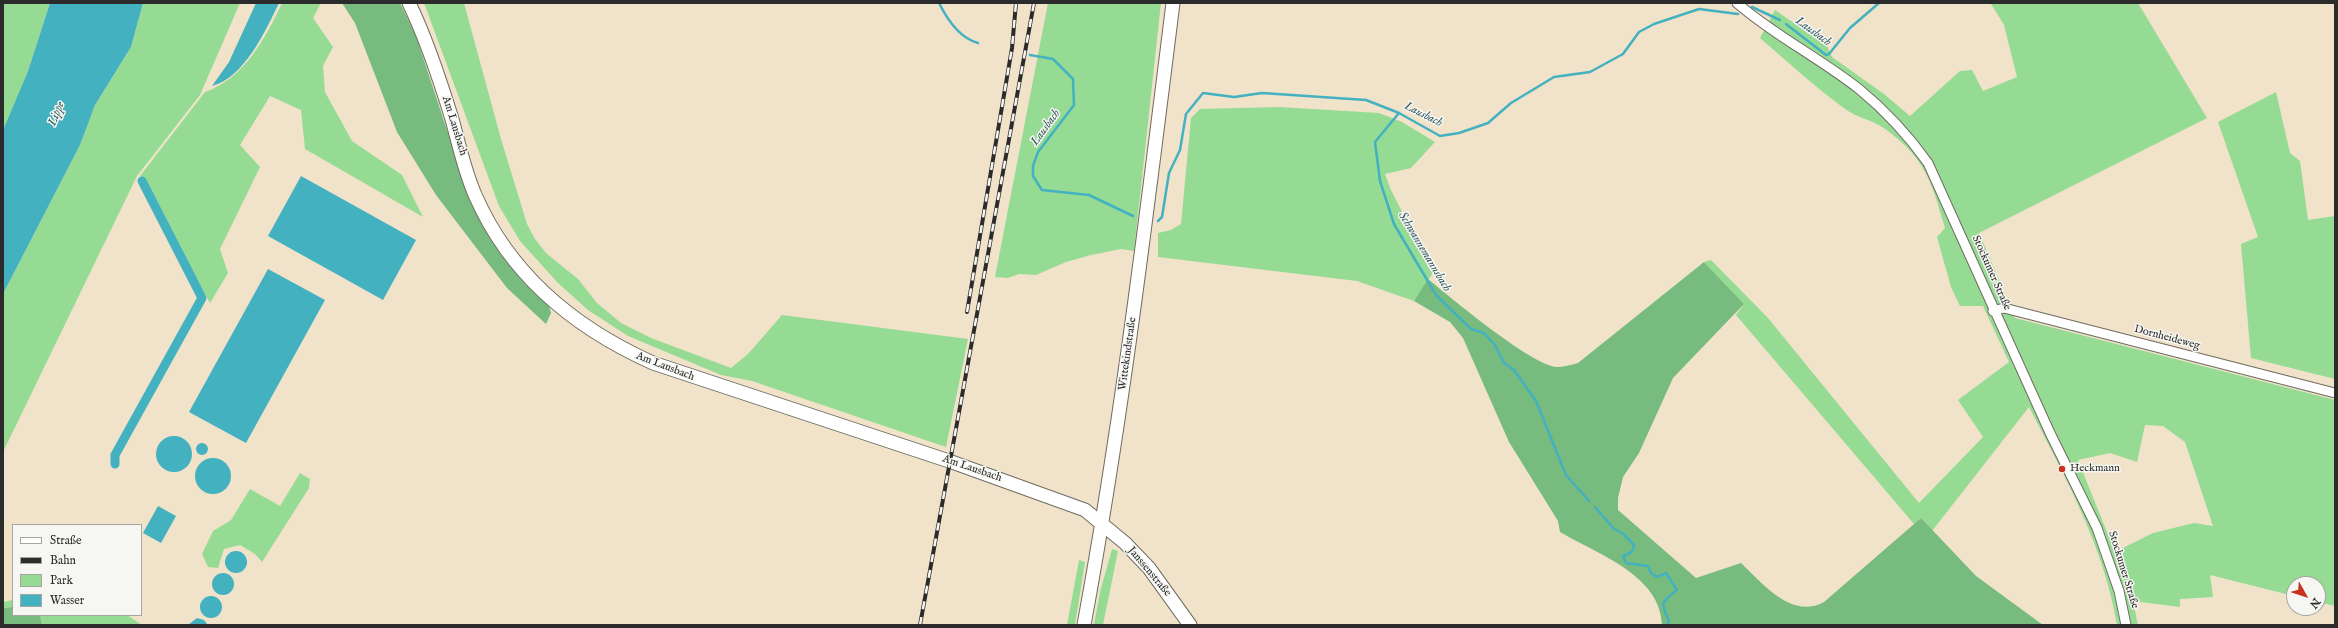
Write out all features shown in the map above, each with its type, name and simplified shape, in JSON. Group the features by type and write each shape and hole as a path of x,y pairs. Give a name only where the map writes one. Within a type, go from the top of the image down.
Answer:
{"main road":[{"name":"Am Lausbach","path":"408,3 437,74 476,197 512,256 568,315 612,344 653,363 1071,503 1086,510 1103,524"},
{"name":"Wittekindstraße","path":"1084,625 1103,524 1121,404 1173,3"},
{"name":"Janssenstraße","path":"1103,524 1149,568 1190,625"}],"street":[{"name":"Stockumer Straße","path":"1737,3 1751,15 1858,89 1906,133 1928,163 1993,310 2097,528 2119,591 2126,625"},
{"name":"Dornheideweg","path":"1993,310 2004,308 2335,393"}],"green space":[{"path":"3,3 50,3 28,71 3,130"},
{"path":"143,3 240,3 200,95 137,176 3,452 3,294 80,145 95,105 131,47"},
{"path":"282,3 321,3 313,18 333,47 323,66 325,92 352,141 402,175 423,217 305,149 301,110 270,96 240,145 260,167 220,249 228,273 210,303 140,176 205,92 219,86 231,77 252,55 261,43"},
{"path":"342,3 400,3 415,33 471,203 502,256 526,285 548,302 551,313 546,324 507,288 436,195 397,132 355,23"},
{"path":"424,3 464,3 501,139 527,224 535,239 546,253 578,279 597,303 621,323 651,338 731,368 748,354 782,315 968,339 946,447 752,381 721,375 628,336 588,310 558,283 520,241 499,206"},
{"path":"1048,3 1161,3 1134,251 1121,249 1091,255 1066,262 1036,275 1019,274 1008,278 995,277"},
{"path":"2138,3 2207,118 1979,233 2015,318 2335,400 2335,606 2326,604 2326,576 2286,576 2286,594 2210,575 2213,597 2180,599 2180,607 2133,601 2138,625 2117,625 2103,567 2093,540 2082,513 2029,407 1932,531 1921,518 1914,524 1736,315 1744,304 1704,262 1711,260 1768,318 1919,503 1983,437 1958,400 2009,362 1983,306 1960,306 1951,287 1937,237 1945,228 1931,184 1918,161 1899,139 1880,126 1845,109 1812,83 1760,38 1775,10 1827,46 1832,57 1884,94 1910,116 1960,71 1972,70 1983,91 2017,77 2004,25 1991,4","holes":["2145,425 2163,426 2185,442 2213,526 2194,523 2153,533 2115,552 2078,460 2110,453 2137,462"]},
{"path":"2276,92 2290,153 2300,161 2308,220 2335,216 2335,379 2251,358 2241,244 2258,237 2218,122"},
{"path":"1279,107 1379,113 1402,122 1435,142 1411,168 1385,174 1391,190 1433,273 1414,301 1357,281 1158,257 1158,233 1171,230 1181,224 1191,118 1200,109"},
{"path":"1704,262 1744,304 1673,378 1639,453 1623,477 1618,498 1618,510 1696,578 1741,563 1778,597 1789,603 1800,606 1812,606 1824,602 1921,518 1976,576 2043,625 1662,625 1659,608 1651,592 1639,579 1608,558 1560,532 1558,521 1509,442 1463,338 1450,322 1414,301 1428,279 1491,329 1529,355 1545,364 1562,367 1578,363"},
{"path":"300,473 310,479 309,488 262,562 255,554 240,545 224,549 218,568 208,567 202,554 213,531 231,520 250,489 280,506"},
{"path":"1112,549 1118,551 1103,625 1094,625 1100,592"},
{"path":"1079,560 1085,562 1075,625 1067,625"},
{"path":"12,600 12,607 3,608 3,602"},
{"path":"12,607 12,616 40,616 42,625 3,625 3,608"},
{"path":"40,616 128,616 142,625 42,625"}],"water":[{"name":"Lippe","path":"50,3 143,3 131,47 95,105 80,145 3,294 3,130 28,71"},
{"path":"256,3 279,3 253,52 234,73 224,81 212,86 229,62"},
{"path":"301,176 416,240 383,300 268,236"},
{"path":"268,269 325,300 246,443 189,412"},
{"path":"178,436 187,441 191,447 191,461 187,467 178,472 170,472 161,467 157,461 156,450 161,441 167,437"},
{"path":"200,443 204,443 208,449 204,455 200,455 196,451 196,447"},
{"path":"217,458 226,463 230,469 230,483 226,489 217,494 209,494 200,489 196,483 195,472 200,463 206,459"},
{"path":"158,506 176,516 161,543 143,533"},
{"path":"236,551 244,554 247,562 244,570 236,573 228,570 225,562 228,554"},
{"path":"223,573 231,576 234,584 231,592 223,595 215,592 212,584 215,576"},
{"path":"211,596 219,599 222,607 219,615 211,618 203,615 200,607 203,599"},
{"path":"197,618 204,620 208,625 188,625"}],"waterway":[{"name":"Lausbach","path":"939,3 954,27 965,37 978,43"},
{"name":"Lausbach","path":"1786,24 1826,55 1829,54 1850,28 1879,3"},
{"name":"Lausbach","path":"1752,7 1780,20"},
{"name":"Lausbach","path":"1158,221 1162,217 1169,173 1180,150 1186,114 1203,93 1234,97 1262,93 1366,100 1399,113 1440,136 1459,133 1488,123 1511,103 1554,77 1590,72 1623,54 1639,32 1654,24 1699,9 1738,14"},
{"name":"Lausbach","path":"1030,55 1053,59 1073,79 1074,105 1038,152 1033,166 1033,176 1042,190 1089,195 1133,216"},
{"name":"Schwannemannsbach","path":"1399,113 1375,142 1380,181 1394,224 1436,295 1471,329 1484,333 1495,345 1504,363 1514,370 1536,401 1566,475 1589,501"},
{"path":"115,464 115,455 202,298 142,181"},
{"name":"Schwannemannsbach","path":"1595,507 1614,529 1622,533 1634,545 1632,552 1623,556 1626,563 1648,566 1651,573 1657,577 1666,573 1677,590 1665,601 1663,606 1669,621 1667,625"}],"railway":[{"path":"967,312 1012,48 1016,3"},
{"path":"920,625 1034,3"}],"place":[{"name":"Heckmann","path":"2062,469"}]}
